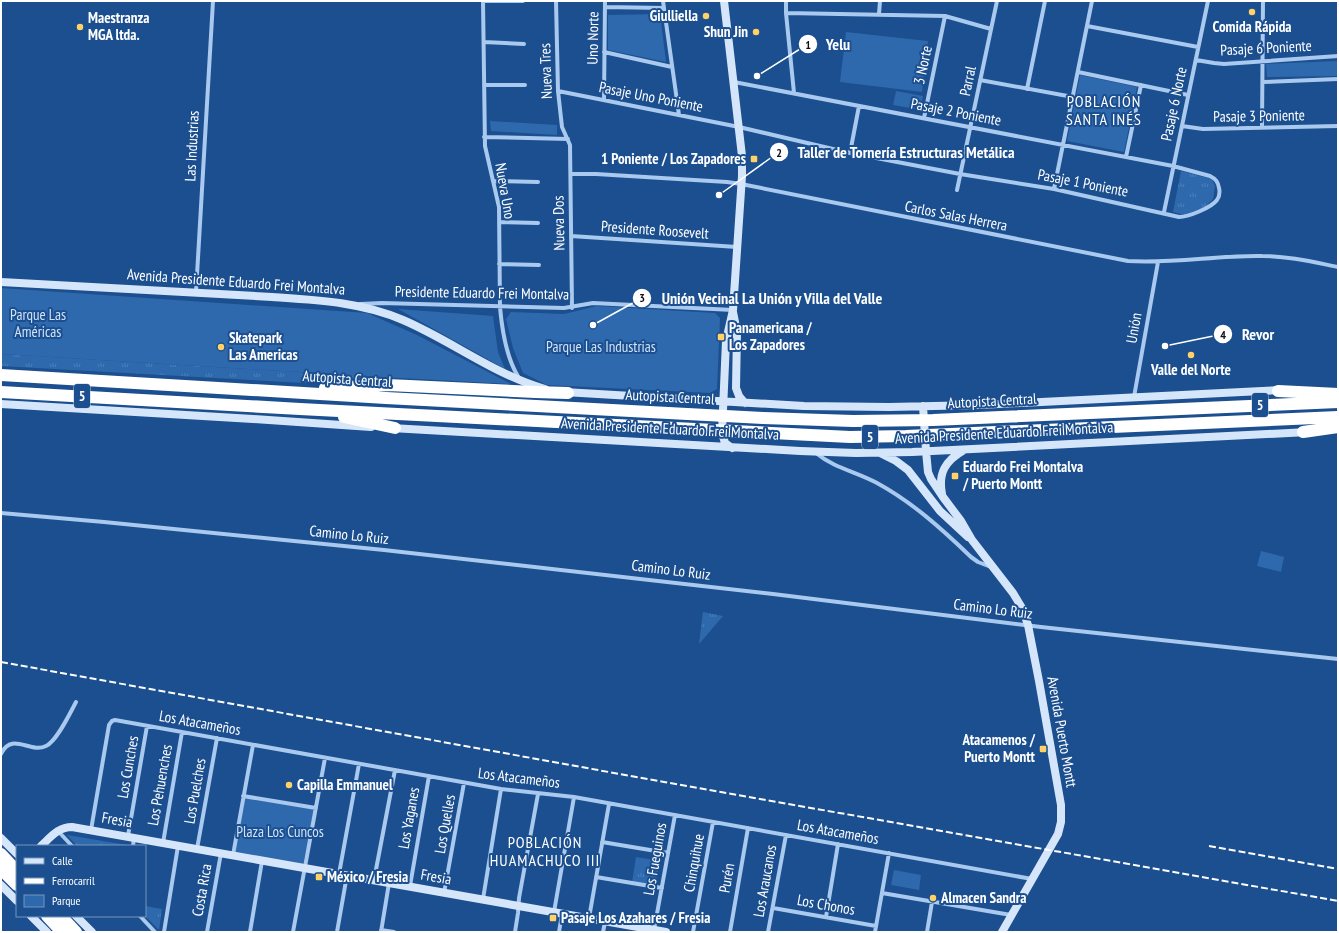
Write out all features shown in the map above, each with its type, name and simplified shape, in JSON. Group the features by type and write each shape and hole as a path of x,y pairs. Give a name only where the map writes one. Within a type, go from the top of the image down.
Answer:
{"highway":[{"name":"Autopista Central","path":"1,374 386,398 747,417 853,421 933,420 1338,402"},
{"path":"278,391 388,384 568,393"},
{"path":"1278,391 1338,394"},
{"name":"Autopista Central","path":"1,392 856,437 1338,418"},
{"path":"300,408 395,428"},
{"path":"1303,432 1338,427"},
{"path":"1,854 16,870"},
{"path":"1,869 16,884"},
{"path":"48,917 62,932"},
{"path":"62,917 76,932"}],"main road":[{"path":"724,1 742,156 733,310 726,341 722,433 728,445"},
{"name":"Avenida Presidente Eduardo Frei Montalva","path":"1,282 309,299 351,304 373,309 410,323 489,367 521,381 546,389 568,393 724,404 745,402 923,409 1134,397 1338,388"},
{"path":"733,310 737,332 736,388 739,396 745,402"},
{"name":"Avenida Presidente Eduardo Frei Montalva","path":"1,404 395,428 728,445 814,452 879,453 925,448 966,449 1338,431"},
{"name":"Avenida Puerto Montt","path":"923,409 925,448 928,472 931,479 942,497 961,521 972,540 1018,601 1028,625 1041,688 1061,805 1061,817 1058,834 1002,932"},
{"path":"942,497 941,480 945,466 956,454 966,449"},
{"name":"Avenida Puerto Montt","path":"879,453 896,461 908,470 940,511 960,531 972,540"},
{"name":"Fresia","path":"42,845 58,831 65,827 72,826 132,840 178,845 666,932"},
{"path":"1,838 16,853"},
{"path":"1,885 16,900"},
{"path":"32,917 46,932"},
{"path":"77,917 92,932"}],"street":[{"name":"Las Industrias","path":"196,292 213,1"},
{"path":"483,1 523,1"},
{"name":"Nueva Uno","path":"483,1 484,136 499,207 501,320 510,358 514,370 521,381"},
{"name":"Nueva Tres","path":"556,1 558,91 562,127 568,139"},
{"name":"Uno Norte","path":"604,100 605,1"},
{"path":"663,1 679,115"},
{"path":"786,1 794,93"},
{"path":"879,14 880,1"},
{"name":"Parral","path":"957,190 997,1"},
{"path":"1027,89 1045,1"},
{"path":"1054,189 1092,1"},
{"name":"Pasaje 6 Norte","path":"1164,212 1208,1"},
{"path":"1262,128 1263,1"},
{"path":"605,7 664,8"},
{"path":"786,13 945,16 991,29"},
{"name":"3 Norte","path":"924,118 945,16"},
{"name":"Pasaje 6 Poniente","path":"1087,26 1198,47"},
{"path":"484,42 524,44"},
{"path":"604,52 672,67"},
{"name":"Pasaje 6 Poniente","path":"1196,60 1218,64 1338,56"},
{"path":"1078,72 1188,94"},
{"path":"1262,82 1338,79"},
{"path":"980,80 1073,97"},
{"name":"Pasaje 2 Poniente","path":"734,82 1173,166"},
{"path":"484,85 525,85"},
{"path":"1126,157 1141,85"},
{"name":"Pasaje Uno Poniente","path":"558,91 739,127"},
{"path":"850,153 859,106"},
{"name":"Pasaje 3 Poniente","path":"1182,126 1202,129 1338,126"},
{"name":"Pasaje 1 Poniente","path":"739,127 850,153 960,174 1054,189 1183,217 1206,208 1216,200 1220,191 1219,183 1215,179 1210,176 1173,166"},
{"path":"484,136 568,139"},
{"name":"Nueva Dos","path":"568,139 570,145 572,308"},
{"name":"Carlos Salas Herrera","path":"570,174 596,174 741,184 1117,260 1158,262 1269,256 1292,258 1338,267"},
{"path":"493,181 538,182"},
{"path":"499,222 538,223"},
{"name":"Presidente Roosevelt","path":"571,236 737,247"},
{"name":"Unión","path":"1134,397 1158,262"},
{"path":"500,264 540,265"},
{"name":"Presidente Eduardo Frei Montalva","path":"351,304 382,303 572,308 593,303 733,310"},
{"path":"814,452 833,464 874,481 899,495 933,521 971,557 978,562 994,568"},
{"name":"Camino Lo Ruiz","path":"1,513 399,552 773,594 1028,625 1338,659"},
{"path":"1,754 4,748 12,744 40,747 48,745 61,729 76,702"},
{"name":"Los Atacameños","path":"90,830 110,723 115,720 501,790 574,797 1032,879"},
{"name":"Los Cunches","path":"132,840 147,726"},
{"name":"Los Pehuenches","path":"162,843 182,732"},
{"name":"Los Puelches","path":"197,849 216,738"},
{"path":"233,855 253,745"},
{"path":"293,932 325,758"},
{"path":"337,932 343,875 359,764"},
{"path":"374,880 394,770"},
{"name":"Los Yaganes","path":"410,886 429,776"},
{"name":"Los Quelles","path":"444,893 464,783"},
{"path":"483,899 501,790"},
{"path":"515,932 538,794"},
{"path":"244,796 316,808"},
{"path":"559,932 558,913 574,797"},
{"path":"589,918 609,804"},
{"name":"Los Fueguinos","path":"649,930 662,888 675,815"},
{"name":"Chinquihue","path":"693,932 713,822"},
{"name":"Purén","path":"730,932 748,828"},
{"path":"58,831 71,845"},
{"name":"Los Araucanos","path":"768,932 786,835"},
{"path":"602,842 668,853"},
{"path":"826,917 838,844"},
{"path":"164,932 178,845"},
{"name":"Costa Rica","path":"207,932 221,853"},
{"path":"875,932 889,853"},
{"path":"250,932 262,860"},
{"path":"596,877 662,888"},
{"path":"389,883 381,931 394,932"},
{"path":"882,893 1011,915"},
{"path":"927,932 932,902"},
{"name":"Los Chonos","path":"773,908 876,926"},
{"path":"141,917 155,932"},
{"path":"603,932 605,921"}],"green space":[{"path":"660,14 666,62 608,50 608,15"},
{"path":"846,32 928,41 922,92 840,82"},
{"path":"1338,61 1338,76 1267,77 1266,64"},
{"path":"1080,75 1137,87 1124,152 1067,141"},
{"path":"896,91 923,96 921,110 893,105"},
{"path":"490,121 557,125 557,135 491,131"},
{"path":"1181,171 1212,179 1215,186 1213,199 1205,207 1185,215 1173,212"},
{"name":"Parque Las Américas","path":"1,288 367,313 417,335 511,384 1,354"},
{"name":"Parque Las Industrias","path":"597,306 715,313 720,318 717,389 710,393 547,385 523,373 513,348 506,319 511,312 564,314"},
{"path":"398,309 493,316 498,352 505,369"},
{"path":"1,354 381,377 304,383 1,366"},
{"path":"1261,551 1284,557 1281,572 1257,566"},
{"path":"703,612 723,616 699,644"},
{"name":"Plaza Los Cuncos","path":"245,798 314,809 303,865 235,853"},
{"path":"67,835 127,845 76,845"},
{"path":"636,857 660,861 655,886 632,882"},
{"path":"894,870 921,875 919,890 891,885"},
{"path":"146,906 162,909 159,930 146,917"}],"railway":[{"path":"1,662 664,782 1338,901"},
{"path":"1209,846 1338,869"}],"place":[{"name":"Comida Rápida","path":"1252,12"},
{"name":"Giulliella","path":"706,16"},
{"name":"Maestranza MGA ltda.","path":"80,27"},
{"name":"Shun Jin","path":"756,32"},
{"name":"Yelu","path":"757,76"},
{"name":"1 Poniente / Los Zapadores","path":"754,159"},
{"name":"Taller de Tornería Estructuras Metálica","path":"719,195"},
{"name":"Unión Vecinal La Unión y Villa del Valle","path":"593,325"},
{"name":"Panamericana / Los Zapadores","path":"721,337"},
{"name":"Revor","path":"1165,346"},
{"name":"Skatepark Las Americas","path":"221,347"},
{"name":"Valle del Norte","path":"1191,355"},
{"name":"Eduardo Frei Montalva / Puerto Montt","path":"955,476"},
{"name":"Atacamenos / Puerto Montt","path":"1043,749"},
{"name":"Capilla Emmanuel","path":"289,785"},
{"name":"México / Fresia","path":"319,877"},
{"name":"Almacen Sandra","path":"933,898"},
{"name":"Pasaje Los Azahares / Fresia","path":"553,918"}],"district":[{"name":"POBLACIÓN SANTA INÉS","path":"1104,110"},
{"name":"POBLACIÓN HUAMACHUCO III","path":"545,851"}]}
